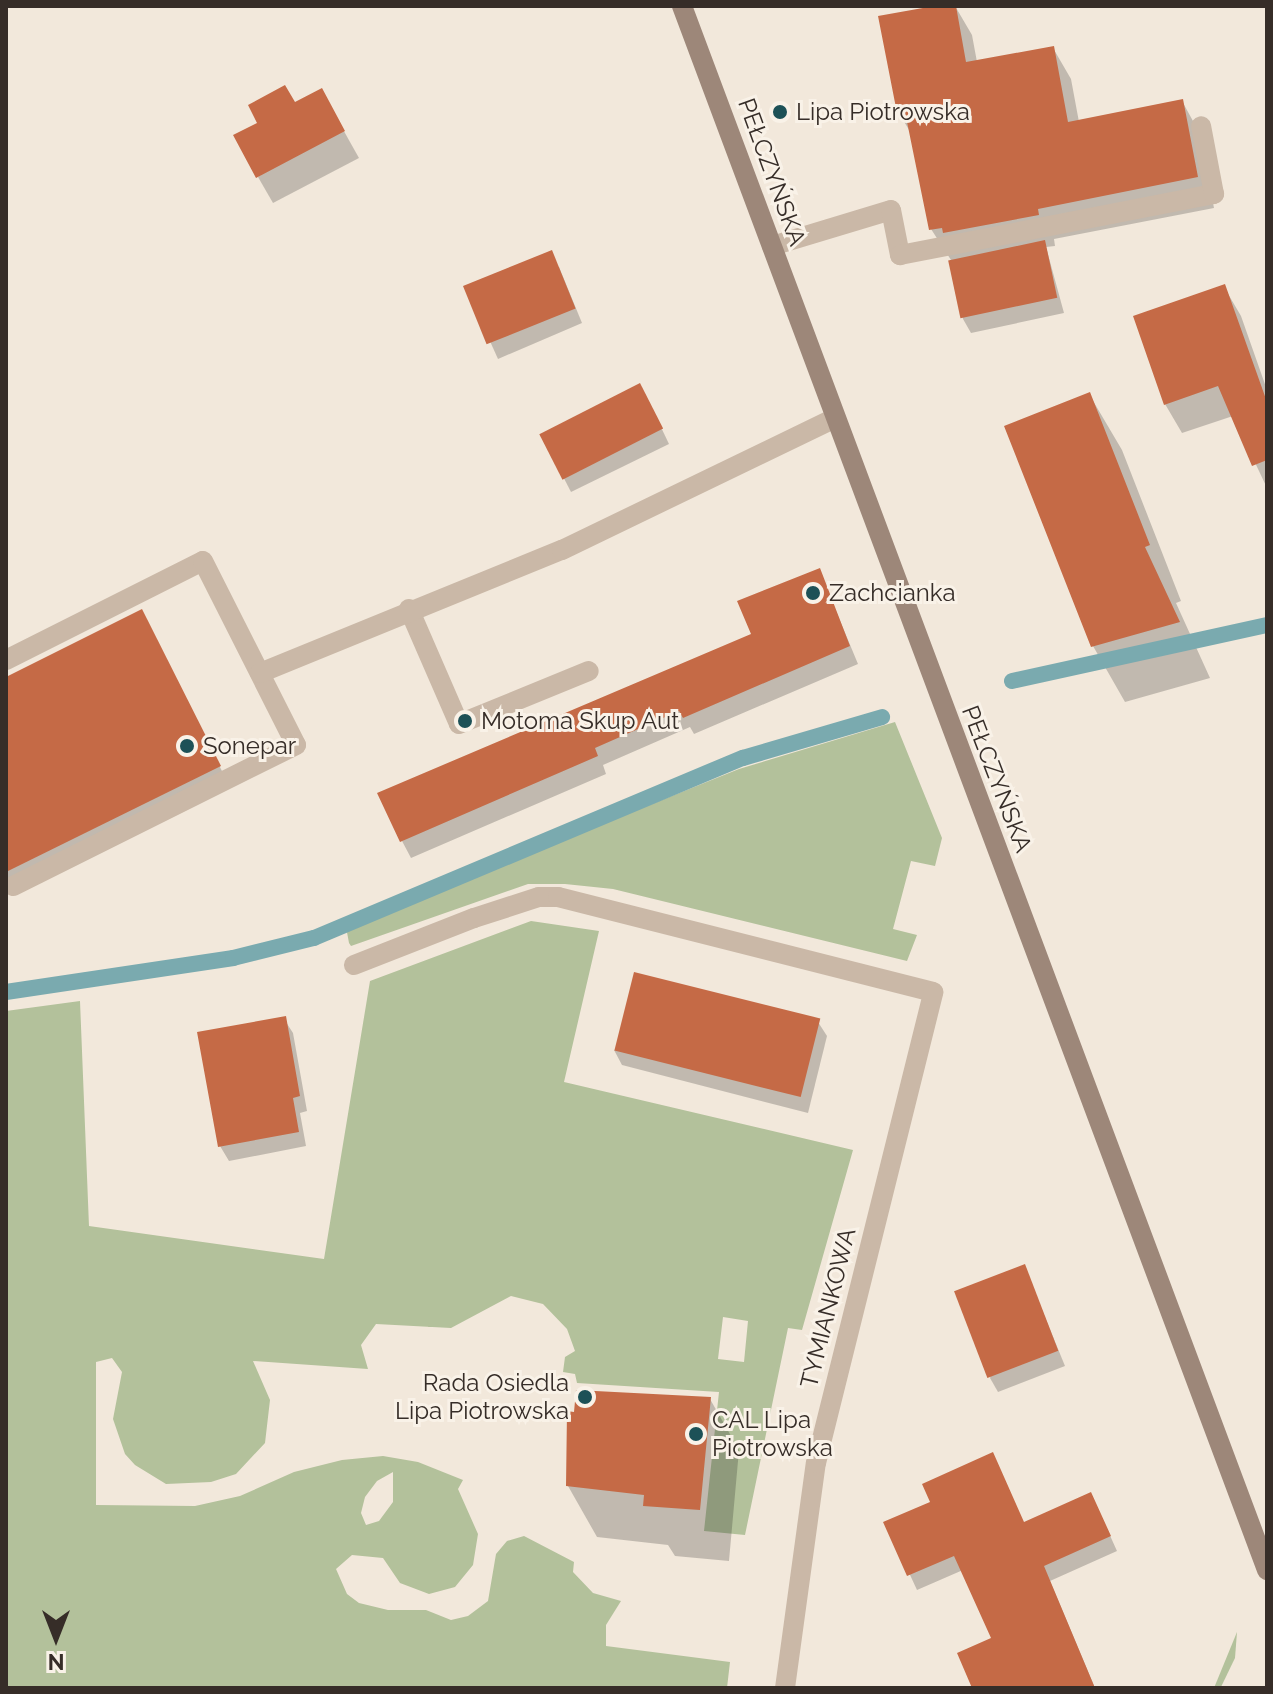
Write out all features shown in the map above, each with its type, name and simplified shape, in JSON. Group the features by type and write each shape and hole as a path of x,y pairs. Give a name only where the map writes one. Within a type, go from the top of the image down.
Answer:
{"main road":[{"name":"PEŁCZYŃSKA","path":"682,6 1267,1570"}],"street":[{"path":"772,246 891,210 900,255 1214,194 1201,126"},
{"path":"260,673 409,609 562,550 835,418"},
{"path":"6,660 203,561 296,745 13,886"},
{"path":"409,609 459,724 589,671"},
{"name":"TYMIANKOWA","path":"354,965 474,918 539,897 558,897 933,992 816,1463 785,1688"}],"green space":[{"path":"895,722 942,838 935,866 911,861 893,929 917,935 907,961 613,889 565,884 528,884 351,946 349,943 346,927 739,769"},
{"path":"531,921 599,931 564,1082 853,1150 802,1330 788,1328 745,1535 704,1531 719,1392 577,1383 575,1374 563,1372 565,1357 575,1351 567,1329 543,1304 511,1296 451,1328 376,1324 361,1345 368,1369 253,1361 270,1400 265,1443 236,1474 211,1482 166,1484 135,1465 125,1454 113,1419 122,1372 112,1358 96,1362 96,1505 195,1506 240,1496 294,1472 342,1460 383,1456 418,1462 463,1480 458,1489 478,1534 473,1565 455,1587 429,1594 400,1583 383,1558 352,1555 336,1569 347,1594 359,1603 388,1610 426,1610 451,1620 468,1616 488,1601 496,1554 507,1541 524,1536 574,1562 573,1572 593,1593 621,1601 606,1625 606,1646 730,1662 727,1688 6,1688 6,1011 80,1001 89,1226 324,1259 370,981","holes":["723,1317 748,1321 744,1362 718,1359","393,1472 393,1502 379,1521 366,1525 361,1513 365,1497 377,1481"]},
{"path":"1237,1632 1235,1658 1221,1687 1214,1688"}],"building":[{"path":"934,6 956,6 966,62 1054,46 1068,122 1183,99 1198,177 1038,209 1039,215 943,233 942,228 929,230 905,112 897,113 878,16"},
{"path":"285,85 295,102 322,88 345,131 256,178 233,135 257,123 248,105"},
{"path":"1045,240 1057,298 960,318 948,261"},
{"path":"552,250 576,308 487,344 463,286"},
{"path":"1225,284 1267,402 1267,460 1252,466 1218,386 1164,405 1133,316"},
{"path":"640,383 663,428 562,480 539,434"},
{"path":"1090,392 1150,545 1145,547 1180,622 1091,647 1004,426"},
{"path":"820,568 850,646 683,718 679,711 595,748 598,756 400,842 377,793 751,634 737,601"},
{"path":"142,609 221,766 6,872 6,677"},
{"path":"634,972 820,1018 801,1097 614,1051"},
{"path":"286,1016 300,1096 293,1098 299,1132 218,1147 197,1032"},
{"path":"1025,1264 1058,1351 987,1378 954,1291"},
{"path":"576,1390 711,1397 700,1510 643,1506 644,1495 566,1486 567,1411 574,1412"},
{"path":"993,1452 1024,1522 1091,1492 1111,1536 1044,1566 1095,1688 972,1688 957,1653 991,1638 954,1556 907,1576 883,1522 930,1502 922,1484"}],"waterway":[{"path":"1012,681 1267,625"},
{"path":"6,992 233,958 314,938 743,758 882,717"}],"place":[{"name":"Lipa Piotrowska","path":"780,112"},
{"name":"Zachcianka","path":"813,593"},
{"name":"Motoma Skup Aut","path":"465,721"},
{"name":"Sonepar","path":"187,746"},
{"name":"Rada Osiedla Lipa Piotrowska","path":"585,1397"},
{"name":"CAL Lipa Piotrowska","path":"696,1434"}]}
